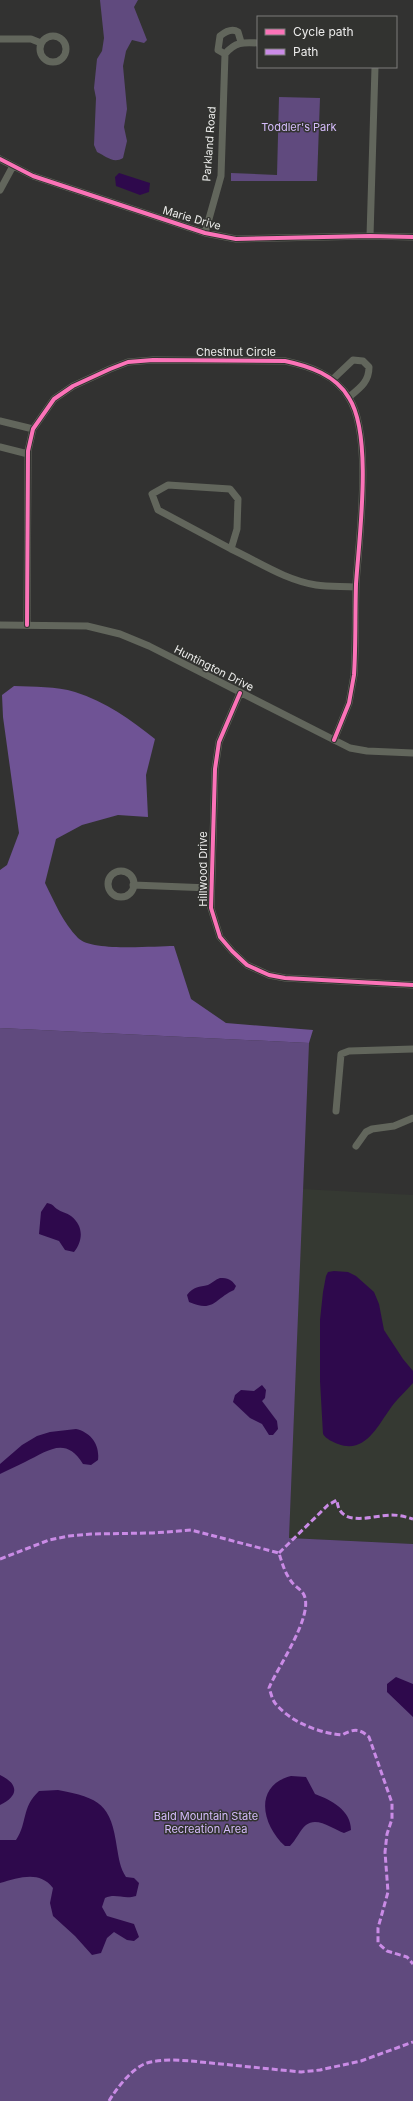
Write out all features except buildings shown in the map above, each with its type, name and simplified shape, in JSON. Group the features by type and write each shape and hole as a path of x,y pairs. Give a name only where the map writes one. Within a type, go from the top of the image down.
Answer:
{"street":[{"name":"Parkland Road","path":"205,233 221,176 225,54 218,50 220,36 230,31 235,31 238,32 241,42"},
{"path":"0,39 31,39 41,43"},
{"path":"225,54 231,47 241,42 257,43"},
{"path":"370,236 375,68"},
{"name":"Marie Drive","path":"0,159 33,176 205,233 236,239 370,236 413,238"},
{"path":"0,190 14,166"},
{"name":"Chestnut Circle","path":"27,625 28,454 32,429 54,399 74,386 110,368 128,362 153,360 285,361 303,365 333,379 349,397 358,416 362,447 356,587 355,661 352,686 345,714 334,740"},
{"path":"333,379 353,360 362,361 369,367 369,376 364,384 349,397"},
{"path":"0,421 32,429"},
{"path":"0,447 28,454"},
{"path":"231,549 237,529 238,499 230,489 168,485 152,494 158,510 231,549 277,572 300,581 317,585 356,587"},
{"name":"Huntington Drive","path":"0,625 87,626 120,634 149,646 350,748 367,751 413,753"},
{"name":"Hillwood Drive","path":"240,693 219,742 216,763 210,888 211,908 220,937 232,951 248,965 269,975 285,978 413,985"},
{"path":"134,885 210,888"},
{"path":"336,1111 341,1054 349,1051 413,1049"},
{"path":"356,1146 366,1132 372,1129 394,1126 413,1118"}],"shaded area":[{"path":"119,173 150,183 149,192 140,195 116,186 115,177"},
{"path":"14,686 60,689 86,696 117,712 155,739 146,775 148,817 118,815 82,825 56,839 45,883 59,912 68,926 78,938 96,945 109,947 174,946 191,999 226,1023 313,1030 309,1043 0,1028 0,870 7,865 19,833 3,717 2,695"},
{"path":"302,1189 413,1195 413,1544 289,1538"},
{"path":"47,1203 71,1216 78,1224 81,1234 79,1243 74,1252 65,1250 59,1241 39,1234 41,1212"},
{"path":"328,1272 348,1272 356,1276 374,1292 379,1304 384,1330 403,1359 413,1371 413,1383 394,1403 375,1431 363,1442 356,1445 347,1446 338,1444 328,1439 323,1434 320,1381 320,1320 326,1276"},
{"path":"220,1278 231,1280 236,1286 234,1290 213,1304 204,1306 189,1302 187,1295 192,1290 197,1287 208,1285"},
{"path":"262,1385 266,1390 265,1398 262,1401 277,1421 278,1429 273,1435 269,1435 262,1424 250,1418 233,1402 235,1395 241,1390 254,1391"},
{"path":"76,1429 90,1436 96,1444 98,1460 91,1465 83,1464 76,1455 69,1450 56,1448 0,1474 0,1464 22,1445 37,1436 50,1432"},
{"path":"396,1677 413,1684 413,1717 387,1692 387,1684"},
{"path":"0,1775 11,1782 14,1790 11,1798 0,1805"},
{"path":"291,1776 306,1777 315,1794 327,1799 344,1811 348,1817 351,1830 344,1833 325,1824 315,1822 310,1823 304,1827 290,1846 285,1846 271,1828 265,1807 266,1797 271,1788 279,1781"},
{"path":"58,1790 94,1800 107,1812 114,1833 122,1870 126,1877 134,1878 139,1883 136,1896 116,1896 105,1898 102,1907 107,1916 134,1924 139,1937 134,1941 127,1940 114,1932 107,1938 101,1953 92,1955 75,1936 53,1916 50,1903 53,1888 47,1882 35,1877 28,1877 0,1883 0,1840 16,1840 20,1833 27,1809 33,1797 39,1791"}],"green space":[{"path":"100,0 138,0 134,7 147,40 144,43 132,40 126,51 123,66 127,109 124,127 127,141 123,158 119,160 110,159 97,152 94,145 96,98 94,88 97,59 102,51 104,38"},
{"name":"Toddler's Park","path":"279,97 320,98 317,181 231,181 231,173 277,175"},
{"name":"Bald Mountain State Recreation Area","path":"0,1028 309,1043 289,1538 413,1544 413,2101 0,2101"}],"marked path":[{"path":"279,1553 328,1505 337,1500 339,1509 344,1515 351,1517 367,1518 392,1515 413,1519"},
{"path":"0,1559 49,1540 69,1536 191,1530 279,1553 287,1575 292,1583 303,1593 306,1604 304,1616 293,1642 269,1688 272,1698 281,1710 289,1716 315,1729 342,1735 356,1730 369,1737 392,1803 392,1819 387,1834 385,1852 388,1892 378,1928 378,1943 387,1951 407,1957 413,1964"},
{"path":"109,2101 120,2085 136,2069 142,2065 152,2062 169,2060 191,2061 301,2072 320,2070 361,2061 413,2042"}],"cycle path":[{"path":"0,159 33,176 205,233 236,239 370,236 413,237"},
{"path":"27,625 28,451 33,429 54,399 73,386 128,362 153,360 285,361 312,369 337,383 349,398 356,415 361,436 363,461 363,488 356,584 354,675 349,703 334,740"},
{"path":"240,693 219,742 215,769 211,908 220,937 247,965 269,975 285,978 413,985"}]}
